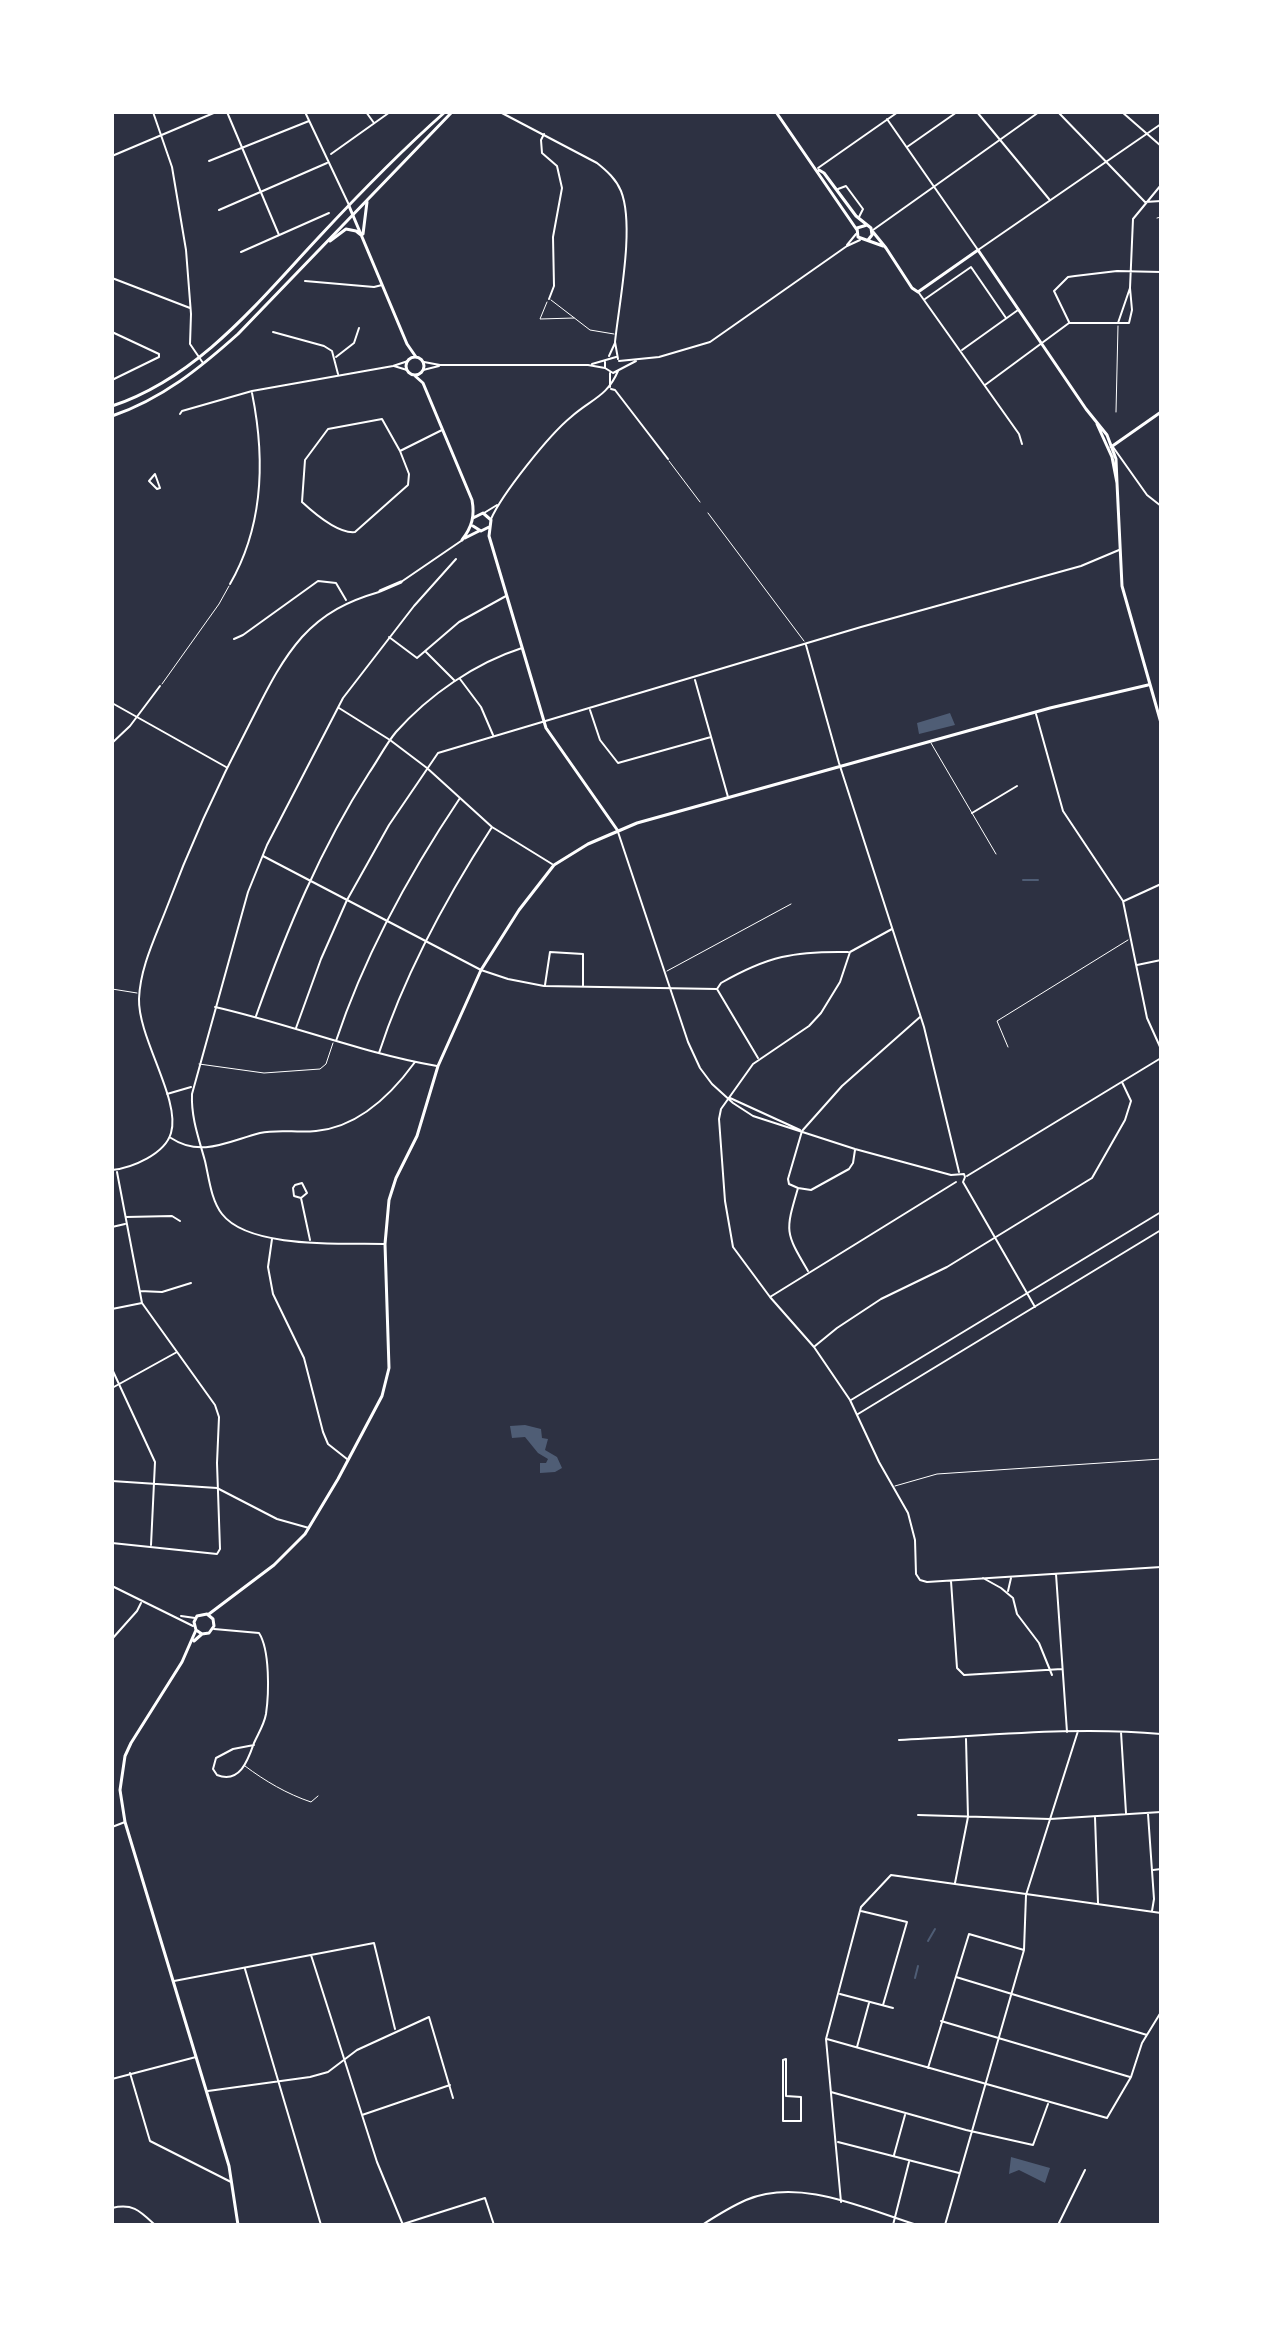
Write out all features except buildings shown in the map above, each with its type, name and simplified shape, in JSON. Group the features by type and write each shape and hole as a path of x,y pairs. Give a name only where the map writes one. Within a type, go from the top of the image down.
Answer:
{"street":[{"path":"153,112 172,167 186,250 191,309 190,344 204,364"},
{"path":"112,156 216,112"},
{"path":"227,112 279,235"},
{"path":"305,112 349,206 407,344 416,357 440,365 588,365 610,372"},
{"path":"366,112 374,123"},
{"path":"331,154 390,112"},
{"path":"112,406 162,383 198,358 255,306 349,206 445,112"},
{"path":"112,416 156,397 204,364 238,334 452,112"},
{"path":"500,112 597,163 609,173 622,194 626,236 615,342 605,368"},
{"path":"776,112 817,169 860,240"},
{"path":"817,169 898,112"},
{"path":"906,148 957,112"},
{"path":"977,112 1050,200"},
{"path":"868,240 872,232 1039,112"},
{"path":"1058,112 1145,202"},
{"path":"1122,112 1161,146"},
{"path":"887,119 1111,447 1117,463 1122,586 1161,723"},
{"path":"209,161 309,121"},
{"path":"918,292 1161,124"},
{"path":"544,134 542,153 557,166 562,188 553,237 554,286 549,299"},
{"path":"219,210 327,163"},
{"path":"817,169 824,172 886,248 985,385 1019,434 1022,444"},
{"path":"985,385 1069,323 1129,323 1132,310 1133,219 1161,185"},
{"path":"837,189 846,186 863,209 859,218"},
{"path":"363,238 368,198"},
{"path":"1145,202 1161,201"},
{"path":"241,252 329,213"},
{"path":"847,246 861,225 867,225"},
{"path":"320,248 346,229 356,231 363,238"},
{"path":"588,365 607,360 637,361 686,351 710,342 847,246 868,240 886,248"},
{"path":"924,300 971,267 1006,318"},
{"path":"1069,323 1054,291 1059,284 1075,276 1161,272"},
{"path":"112,278 191,309"},
{"path":"305,281 374,287 383,284"},
{"path":"1118,324 1130,288"},
{"path":"961,351 1019,310"},
{"path":"1123,324 1123,330"},
{"path":"335,358 354,343 359,328"},
{"path":"112,332 159,354 144,366 112,380"},
{"path":"273,332 332,351 338,375"},
{"path":"615,342 619,370 610,388 569,418 498,504 489,527 544,722 554,742 618,831 688,1042 700,1068 712,1084 728,1098 802,1131 855,1149 955,1175"},
{"path":"407,344 407,370"},
{"path":"180,414 252,391 393,366 416,357"},
{"path":"610,372 637,361"},
{"path":"423,383 424,362"},
{"path":"414,375 440,365"},
{"path":"393,366 407,370 423,383 472,500 473,520 492,546"},
{"path":"610,372 610,388"},
{"path":"610,388 615,390 668,459"},
{"path":"230,584 245,550 259,490 260,438 252,391"},
{"path":"1111,447 1161,412"},
{"path":"382,419 400,451 409,474 408,485 355,532 340,529 302,502 305,460 328,429 382,419"},
{"path":"400,451 444,429"},
{"path":"1111,447 1147,495 1161,506"},
{"path":"1111,447 1117,483"},
{"path":"1117,463 1123,460"},
{"path":"472,500 491,520"},
{"path":"462,540 473,520 498,504"},
{"path":"112,1543 217,1554 220,1549 217,1488 219,1417 215,1405 142,1303 114,1170 154,1153 170,1137 172,1122 166,1094 142,1021 140,994 146,961 197,829 283,661 313,626 347,601 401,582 462,540 489,527"},
{"path":"296,1028 347,900 389,825 438,753 806,643 1081,566 1121,550"},
{"path":"385,1244 272,1238 241,1230 223,1215 216,1202 193,1116 193,1087 248,892 262,856 352,684 456,559"},
{"path":"234,639 318,581 336,583 347,601"},
{"path":"389,637 417,658 459,622 507,596"},
{"path":"806,643 841,767 921,1017 959,1172 965,1176"},
{"path":"256,1016 282,943 310,881 353,798 390,740 419,710 457,680 496,657 522,648"},
{"path":"426,652 481,707 494,736"},
{"path":"695,678 728,798"},
{"path":"176,1615 195,1618 200,1614 209,1614 290,1550 309,1528 382,1396 389,1368 385,1244 392,1189 417,1136 438,1066 481,970 519,910 554,865 568,854 637,823 1148,685"},
{"path":"112,743 160,686"},
{"path":"112,703 227,767"},
{"path":"338,708 390,740 427,768 492,827 554,865"},
{"path":"590,709 600,740 618,763 711,737"},
{"path":"1036,713 1063,811 1123,901 1147,1018 1161,1049"},
{"path":"972,813 1017,786"},
{"path":"335,1041 361,974 387,921 425,850 460,798"},
{"path":"379,1053 401,993 426,941 492,827"},
{"path":"262,856 481,970 508,979 544,986 717,989"},
{"path":"1123,901 1161,884"},
{"path":"717,989 721,983 763,960 802,953 850,952 892,929"},
{"path":"544,986 550,952 583,954 583,987"},
{"path":"850,952 840,982 821,1013 759,1059 721,1109 719,1119 730,1238 737,1254 814,1347 850,1400 912,1524 916,1574 920,1580 1161,1567"},
{"path":"1136,965 1161,960"},
{"path":"717,989 759,1059"},
{"path":"214,1007 256,1016 379,1053 438,1066"},
{"path":"855,1149 849,1169 811,1190 789,1184 802,1131 842,1086 921,1017"},
{"path":"1035,1307 963,1182 965,1176 1161,1058"},
{"path":"170,1137 185,1146 201,1148 229,1144 261,1133 316,1131 335,1127 354,1119 394,1091 415,1062"},
{"path":"814,1347 881,1299 947,1267 1092,1178 1125,1120 1131,1101 1122,1082"},
{"path":"166,1094 193,1087"},
{"path":"955,1175 959,1172"},
{"path":"955,1175 956,1182"},
{"path":"770,1297 956,1182 963,1182"},
{"path":"798,1188 787,1224 788,1237 808,1271"},
{"path":"301,1198 310,1241"},
{"path":"850,1400 1161,1212"},
{"path":"125,1217 172,1216 180,1221"},
{"path":"112,1227 126,1223"},
{"path":"857,1415 1161,1230"},
{"path":"272,1238 268,1267 273,1294 304,1358 328,1444 348,1459"},
{"path":"139,1290 162,1292 191,1283"},
{"path":"112,1309 142,1303"},
{"path":"112,1388 177,1352"},
{"path":"112,1369 155,1462 151,1547"},
{"path":"112,1481 217,1488 277,1519 309,1528"},
{"path":"1056,1573 1067,1732"},
{"path":"1007,1592 1011,1576"},
{"path":"982,1577 1013,1598 1017,1614 1039,1643 1052,1675"},
{"path":"951,1580 957,1668 960,1672 964,1675 1062,1669"},
{"path":"112,1586 176,1615 202,1634"},
{"path":"112,1639 137,1611 141,1601"},
{"path":"222,1605 209,1633 202,1634 192,1644 144,1720 125,1756 120,1790 125,1822 232,2183 238,2225"},
{"path":"209,1614 214,1624 256,1632 264,1645 266,1711 254,1745 245,1766 237,1774 227,1778 217,1775 213,1765 216,1758 224,1752 254,1745"},
{"path":"192,1644 195,1618"},
{"path":"1121,1730 1126,1814"},
{"path":"899,1740 1121,1730 1161,1734"},
{"path":"945,2225 1024,1950 1026,1895 1078,1731"},
{"path":"955,1884 968,1817 966,1737"},
{"path":"918,1815 1050,1819 1161,1812"},
{"path":"1148,1813 1152,1912"},
{"path":"1095,1816 1098,1904"},
{"path":"112,1827 125,1822"},
{"path":"1152,1870 1161,1869"},
{"path":"841,2202 826,2039 860,1910 891,1875 1161,1913"},
{"path":"860,1910 907,1922 883,2005"},
{"path":"928,2069 969,1934 1024,1950"},
{"path":"174,1981 374,1943 395,2030"},
{"path":"311,1955 361,2115 402,2225 485,2198 494,2225"},
{"path":"245,1967 321,2225"},
{"path":"956,1977 1148,2036"},
{"path":"838,1993 893,2008"},
{"path":"856,2048 869,2002"},
{"path":"826,2039 1107,2118 1131,2077 1138,2052 1161,2012"},
{"path":"206,2091 328,2072 343,2059 395,2030 429,2017 453,2098"},
{"path":"941,2021 1131,2077"},
{"path":"112,2079 196,2057"},
{"path":"786,2059 786,2096 801,2097 801,2121 783,2121 783,2060 786,2059"},
{"path":"130,2073 150,2141 232,2183"},
{"path":"361,2115 450,2085"},
{"path":"830,2091 972,2132 1033,2145 1049,2102"},
{"path":"894,2158 905,2114"},
{"path":"836,2141 960,2174"},
{"path":"893,2225 909,2162"},
{"path":"1058,2225 1085,2170"},
{"path":"702,2225 747,2199 769,2193 807,2194 917,2225"},
{"path":"112,2208 126,2205 155,2225"}],"lane":[{"path":"1157,218 1161,217"},
{"path":"574,318 540,319 549,299 594,332 616,334"},
{"path":"1116,412 1118,324"},
{"path":"668,459 700,502"},
{"path":"708,513 806,643"},
{"path":"160,686 230,584"},
{"path":"931,743 996,854"},
{"path":"665,972 791,904"},
{"path":"1008,1047 997,1021 1131,938"},
{"path":"112,989 140,994"},
{"path":"199,1064 264,1073 320,1069 326,1064 335,1041"},
{"path":"895,1486 937,1474 1161,1459"},
{"path":"245,1766 269,1783 303,1799 311,1802 318,1796"}],"water":[{"path":"950,713 955,725 919,734 917,723"},
{"path":"525,1425 541,1429 542,1438 548,1439 545,1450 557,1457 562,1468 540,1473 540,1463 546,1463 548,1459 538,1453 525,1437 512,1438 510,1426"},
{"path":"1011,2157 1050,2168 1045,2183 1019,2170 1009,2174"}],"waterway":[{"path":"1023,880 1038,880"},
{"path":"928,1941 935,1929"},
{"path":"915,1978 918,1966"}]}
